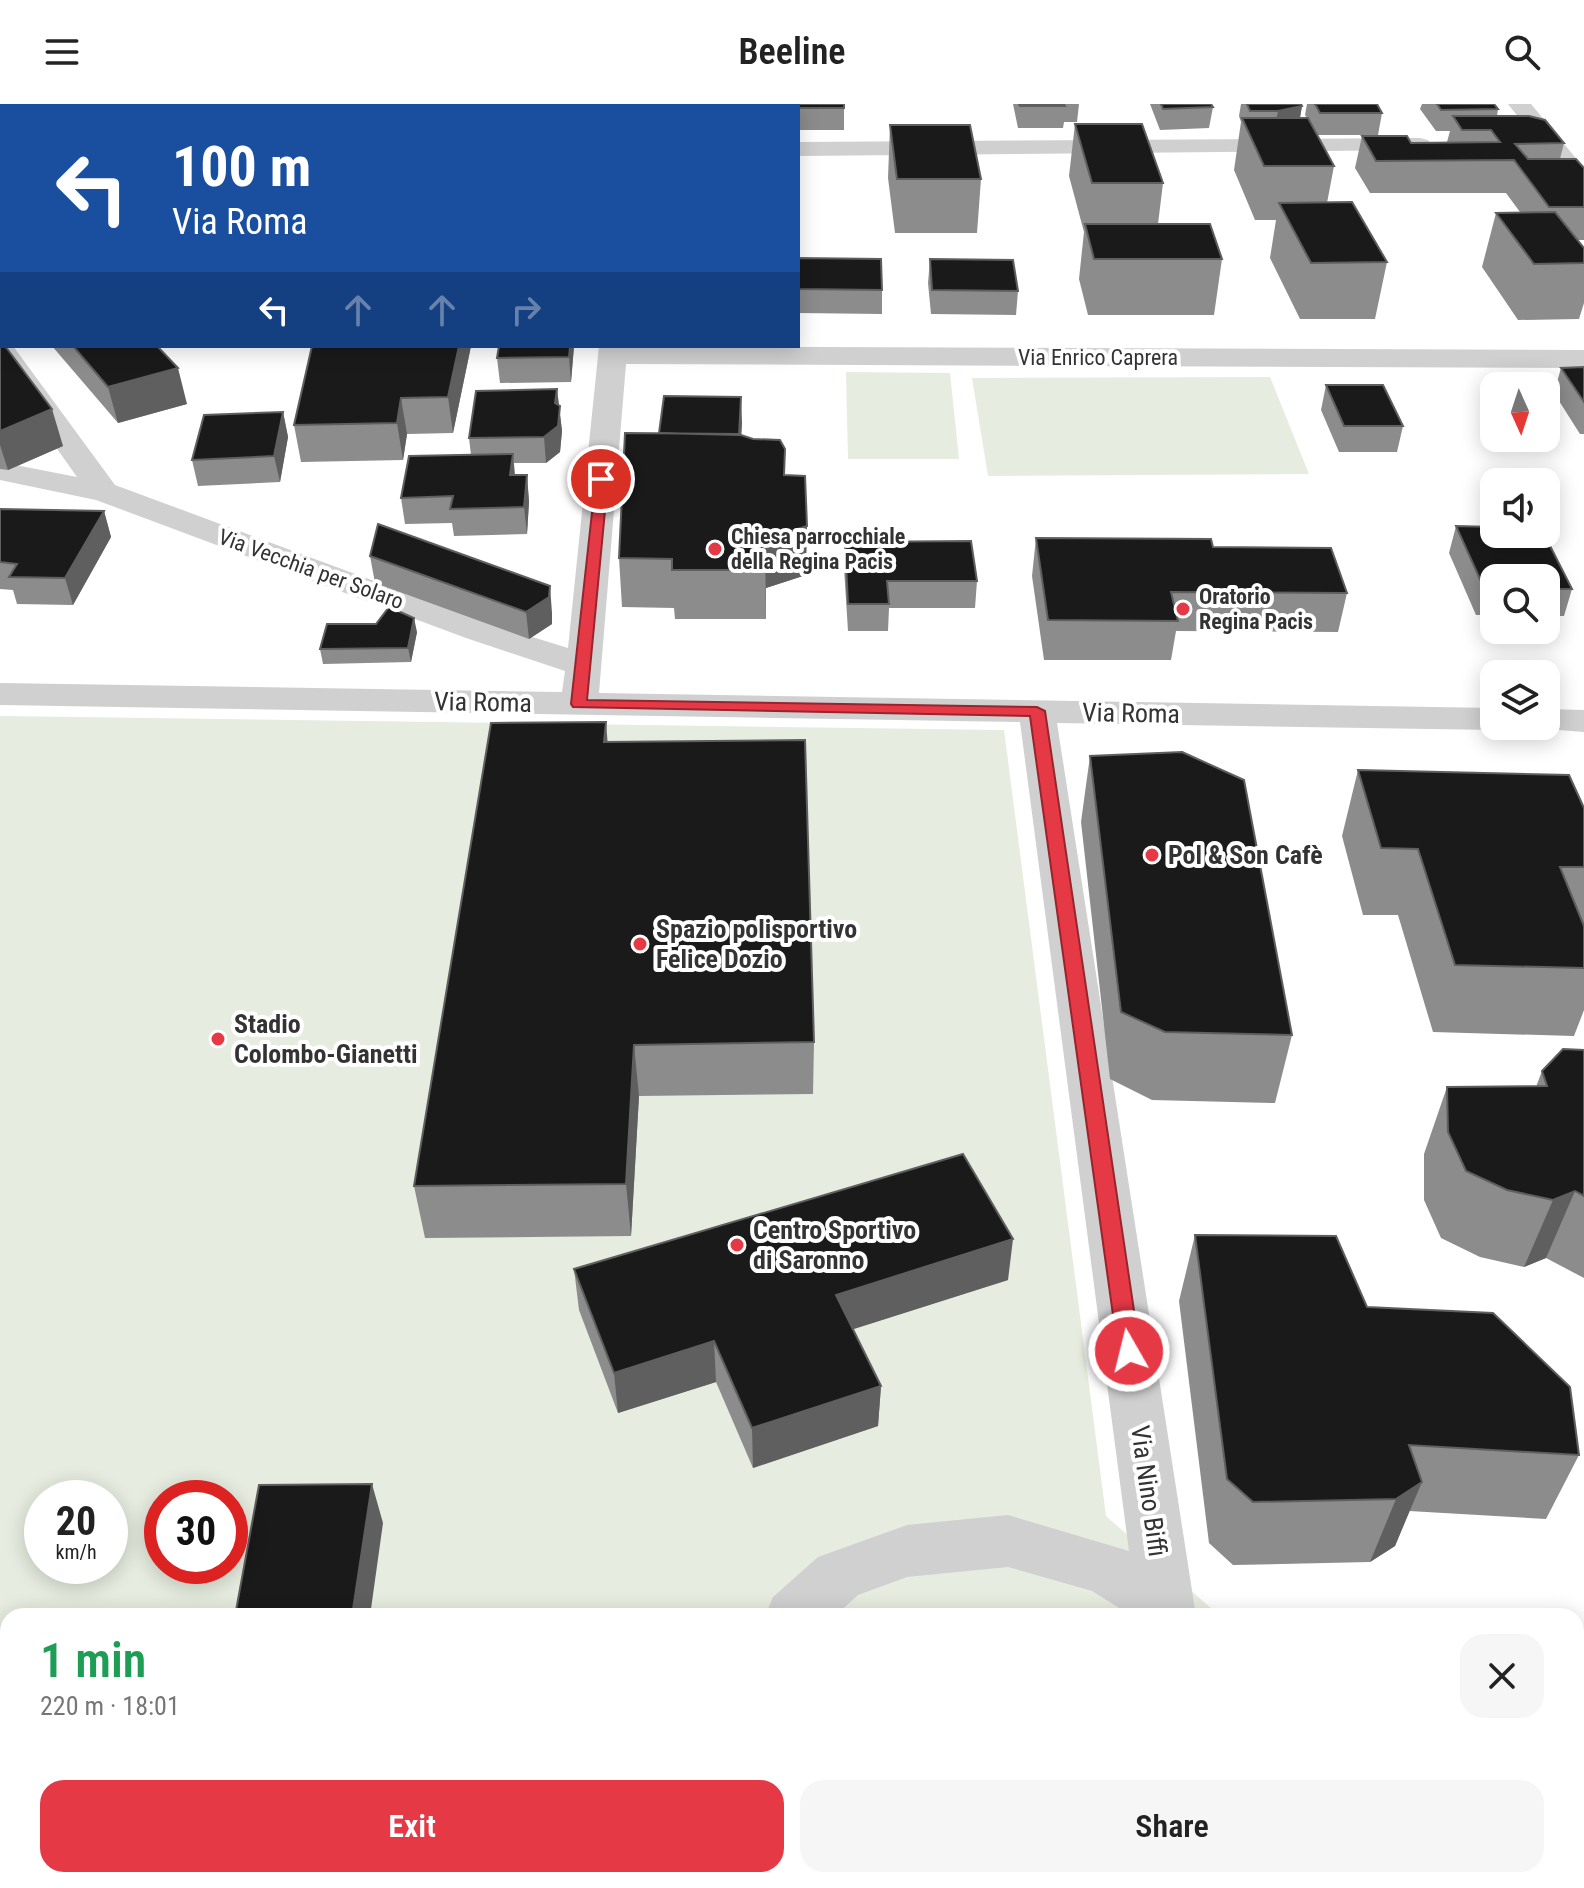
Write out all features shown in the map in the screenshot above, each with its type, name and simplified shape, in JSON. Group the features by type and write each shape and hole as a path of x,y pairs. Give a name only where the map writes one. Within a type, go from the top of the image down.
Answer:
{"street":[{"path":"1519,104 1584,184"},
{"path":"800,149 1441,144"},
{"path":"1520,144 1551,144"},
{"path":"0,348 104,492"},
{"path":"579,704 613,350"},
{"name":"Via Enrico Caprera","path":"613,350 1584,359"},
{"name":"Via Vecchia per Solaro","path":"0,471 104,492 478,631 584,665"},
{"name":"Via Roma","path":"0,694 1480,719"},
{"name":"Via Nino Biffi","path":"1037,711 1166,1608"},
{"path":"1560,720 1584,721"},
{"name":"Via Nino Biffi","path":"803,1608 838,1576 907,1551 1008,1541 1107,1569 1163,1608"}],"shaded area":[{"path":"846,372 950,373 959,459 848,459"},
{"path":"1270,377 1309,474 988,476 972,378"},
{"path":"0,716 1004,730 1106,1516 1211,1608 0,1608"}],"building":[{"path":"800,104 844,104 844,108 800,108"},
{"path":"1064,104 1065,106 1020,106"},
{"path":"1161,104 1211,104 1213,107 1163,109"},
{"path":"1247,104 1302,106 1278,111 1250,111"},
{"path":"1315,104 1377,104 1382,113 1320,113"},
{"path":"1437,104 1494,104 1498,109 1441,110"},
{"path":"1453,116 1529,116 1545,120 1564,143 1515,144 1528,159 1576,159 1584,168 1584,207 1549,207 1514,160 1376,161 1362,136 1407,136 1411,143 1500,142 1491,130 1462,130"},
{"path":"1242,118 1308,118 1334,166 1264,166"},
{"path":"1075,124 1142,124 1163,183 1092,183"},
{"path":"890,125 970,125 981,179 897,179"},
{"path":"1352,202 1387,262 1311,263 1279,203"},
{"path":"1555,212 1584,248 1584,263 1534,264 1496,213"},
{"path":"1085,224 1210,224 1222,259 1094,259"},
{"path":"800,258 881,259 882,290 800,289"},
{"path":"930,259 1013,260 1018,291 932,290"},
{"path":"0,348 6,348 52,409 0,431"},
{"path":"75,348 159,348 178,368 108,387"},
{"path":"312,348 459,348 448,397 401,398 397,423 294,425"},
{"path":"499,348 570,348 569,357 497,358"},
{"path":"1584,367 1584,402 1561,368"},
{"path":"1326,385 1383,385 1403,426 1344,426"},
{"path":"557,389 555,403 560,406 558,426 544,437 469,438 476,391"},
{"path":"664,396 741,397 739,435 659,433"},
{"path":"283,412 274,456 192,460 204,415"},
{"path":"625,433 738,434 753,439 780,440 785,449 784,475 805,476 807,526 765,539 765,570 672,570 672,559 619,558"},
{"path":"513,454 510,475 527,475 524,507 450,509 453,496 401,498 409,456"},
{"path":"0,509 104,511 65,578 9,577 17,564 0,562"},
{"path":"378,524 550,586 549,597 526,612 370,556"},
{"path":"1456,526 1480,527 1480,548 1551,548 1559,564 1480,564 1480,579"},
{"path":"1036,538 1211,539 1213,547 1331,548 1347,593 1171,592 1178,621 1048,620"},
{"path":"971,541 977,581 887,581 889,604 848,604 845,542"},
{"path":"1560,565 1572,589 1560,589"},
{"path":"389,607 414,618 408,648 320,649 327,624 376,624"},
{"name":"Spazio polisportivo Felice Dozio","path":"606,722 604,742 805,740 814,1042 634,1045 626,1184 414,1186 491,723"},
{"path":"1182,752 1244,780 1292,1035 1165,1032 1121,1012 1090,756"},
{"path":"1358,770 1569,775 1584,808 1584,867 1560,867 1584,926 1584,968 1455,965 1418,849 1381,848"},
{"path":"1563,1049 1584,1050 1584,1196 1575,1191 1553,1200 1507,1190 1466,1171 1448,1132 1447,1087 1547,1086 1542,1071"},
{"path":"963,1154 1013,1239 836,1295 881,1386 752,1428 714,1341 614,1373 574,1269"},
{"path":"1195,1235 1336,1236 1367,1307 1493,1313 1570,1387 1579,1455 1409,1445 1422,1482 1396,1499 1253,1502 1227,1479"},
{"path":"372,1484 353,1608 236,1608 241,1584 248,1584 248,1545 259,1485"}],"place":[{"name":"Chiesa parrocchiale della Regina Pacis","path":"715,549"},
{"name":"Oratorio Regina Pacis","path":"1183,609"},
{"name":"Pol & Son Cafè","path":"1152,855"},
{"name":"Spazio polisportivo Felice Dozio","path":"640,944"},
{"name":"Stadio Colombo-Gianetti","path":"218,1039"},
{"name":"Centro Sportivo di Saronno","path":"737,1245"}],"route":[{"path":"601,479 579,704 1037,711 1129,1351"}]}
